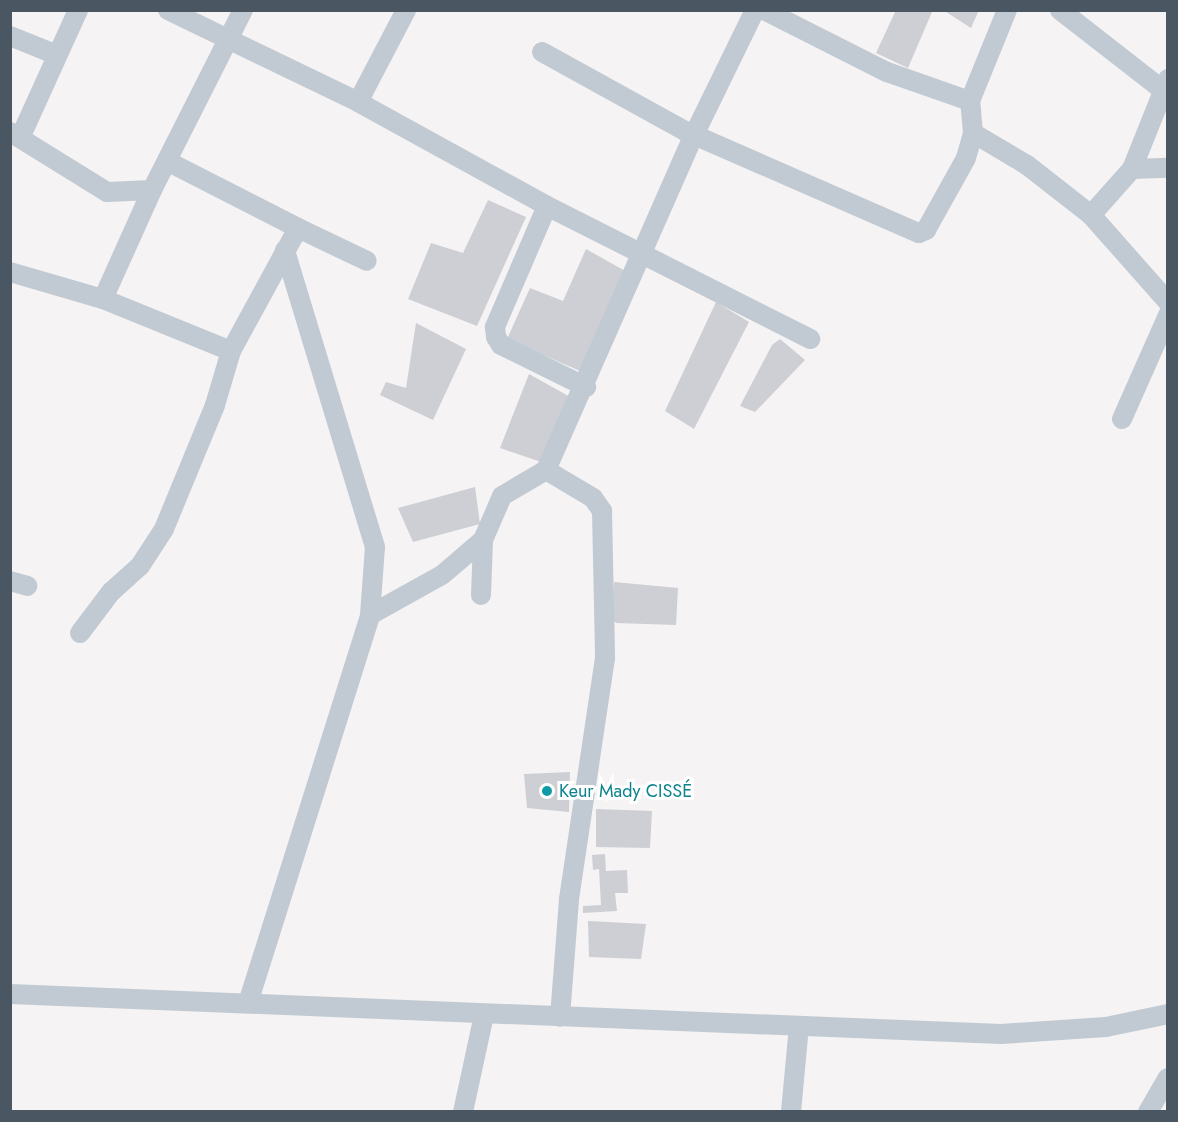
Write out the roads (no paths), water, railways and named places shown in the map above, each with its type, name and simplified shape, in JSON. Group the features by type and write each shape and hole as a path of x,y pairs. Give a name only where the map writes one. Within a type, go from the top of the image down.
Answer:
{"street":[{"path":"78,10 15,135 107,192 152,190"},
{"path":"168,10 228,43 358,102 547,206 645,252 810,339"},
{"path":"103,299 152,190 243,10"},
{"path":"358,102 406,10"},
{"path":"481,595 483,540 502,496 546,470 586,387 694,135 755,10"},
{"path":"764,10 887,72 970,101"},
{"path":"542,52 694,135 919,233 926,230 966,158 974,133 970,101 1007,10"},
{"path":"1060,10 1166,83 1132,169 1091,215"},
{"path":"10,36 57,55"},
{"path":"974,133 1027,165 1091,215 1167,302"},
{"path":"167,161 367,261"},
{"path":"1132,169 1167,168"},
{"path":"547,206 495,327 496,337 501,345 586,387"},
{"path":"80,633 111,592 140,566 164,529 215,405 231,351 298,228"},
{"path":"248,1003 370,615 375,547 285,250"},
{"path":"10,272 103,299 231,351"},
{"path":"1122,419 1167,315"},
{"path":"546,470 593,498 602,511 605,658 569,900 560,1017"},
{"path":"370,615 442,575 483,540"},
{"path":"10,994 248,1003 484,1016 1001,1034 1106,1027 1167,1014"},
{"path":"463,1112 484,1016"},
{"path":"791,1112 799,1026"},
{"path":"1148,1112 1167,1078"}],"place":[{"name":"Keur Mady CISSÉ","path":"547,791"}]}
